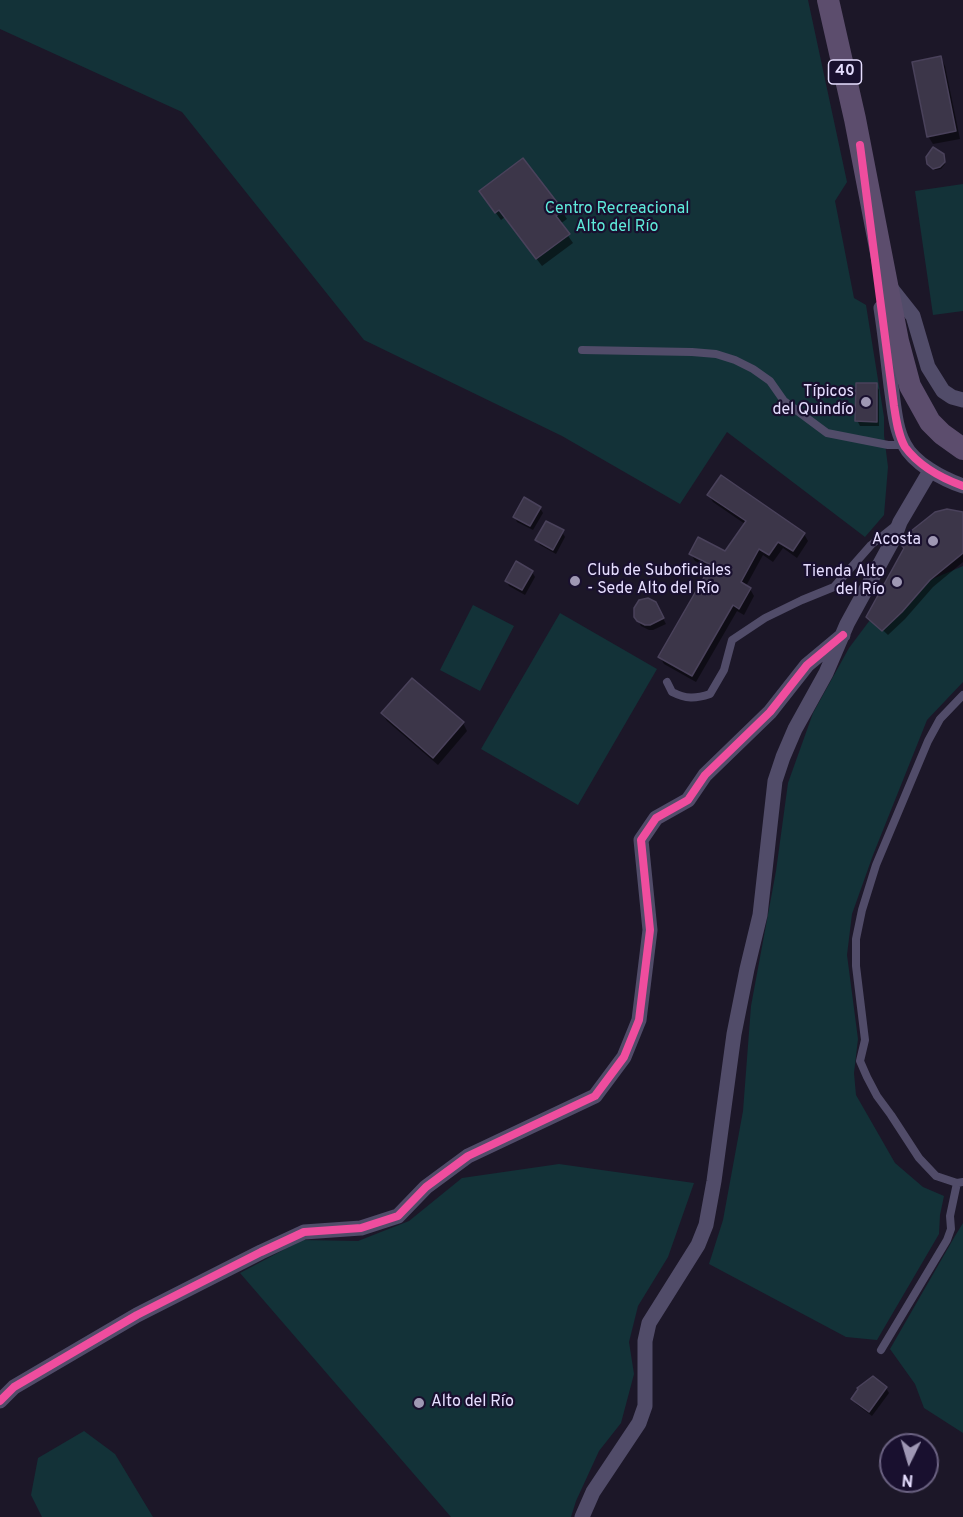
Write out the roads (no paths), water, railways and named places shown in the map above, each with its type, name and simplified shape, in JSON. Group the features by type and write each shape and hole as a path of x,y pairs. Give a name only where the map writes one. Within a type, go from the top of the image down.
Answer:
{"main road":[{"name":"40","path":"828,0 909,386 930,422 942,434 963,448"}],"street":[{"path":"860,145 898,429 904,446 930,471 963,486"},
{"path":"887,283 913,316 927,366 943,391 963,400"},
{"path":"582,1517 593,1492 639,1423 645,1406 645,1341 649,1323 698,1245 706,1225 734,1034 760,915 775,781 795,729 826,673 900,522 930,471"},
{"path":"0,1401 14,1387 136,1315 304,1232 361,1228 398,1216 426,1187 468,1156 594,1096 624,1057 639,1020 650,930 641,840 656,818 688,800 705,775 770,712 807,665 843,635"}],"lane":[{"path":"582,350 716,354 753,369 770,381 784,401 826,433 904,446"},
{"path":"667,682 672,692 685,698 698,698 710,694 724,670 732,640 765,618 834,587 871,545 900,522"},
{"path":"881,1350 947,1240 951,1229 950,1216 960,1183 936,1176 919,1158 877,1096 860,1061 865,1040 856,966 856,939 862,910 876,866 928,741 940,720 963,695"}],"place":[{"name":"Típicos del Quindío","path":"866,402"},
{"name":"Acosta","path":"933,541"},
{"name":"Club de Suboficiales - Sede Alto del Río","path":"575,581"},
{"name":"Tienda Alto del Río","path":"897,582"},
{"name":"Alto del Río","path":"419,1403"}],"park label":[{"name":"Centro Recreacional Alto del Río","path":"617,219"}]}
